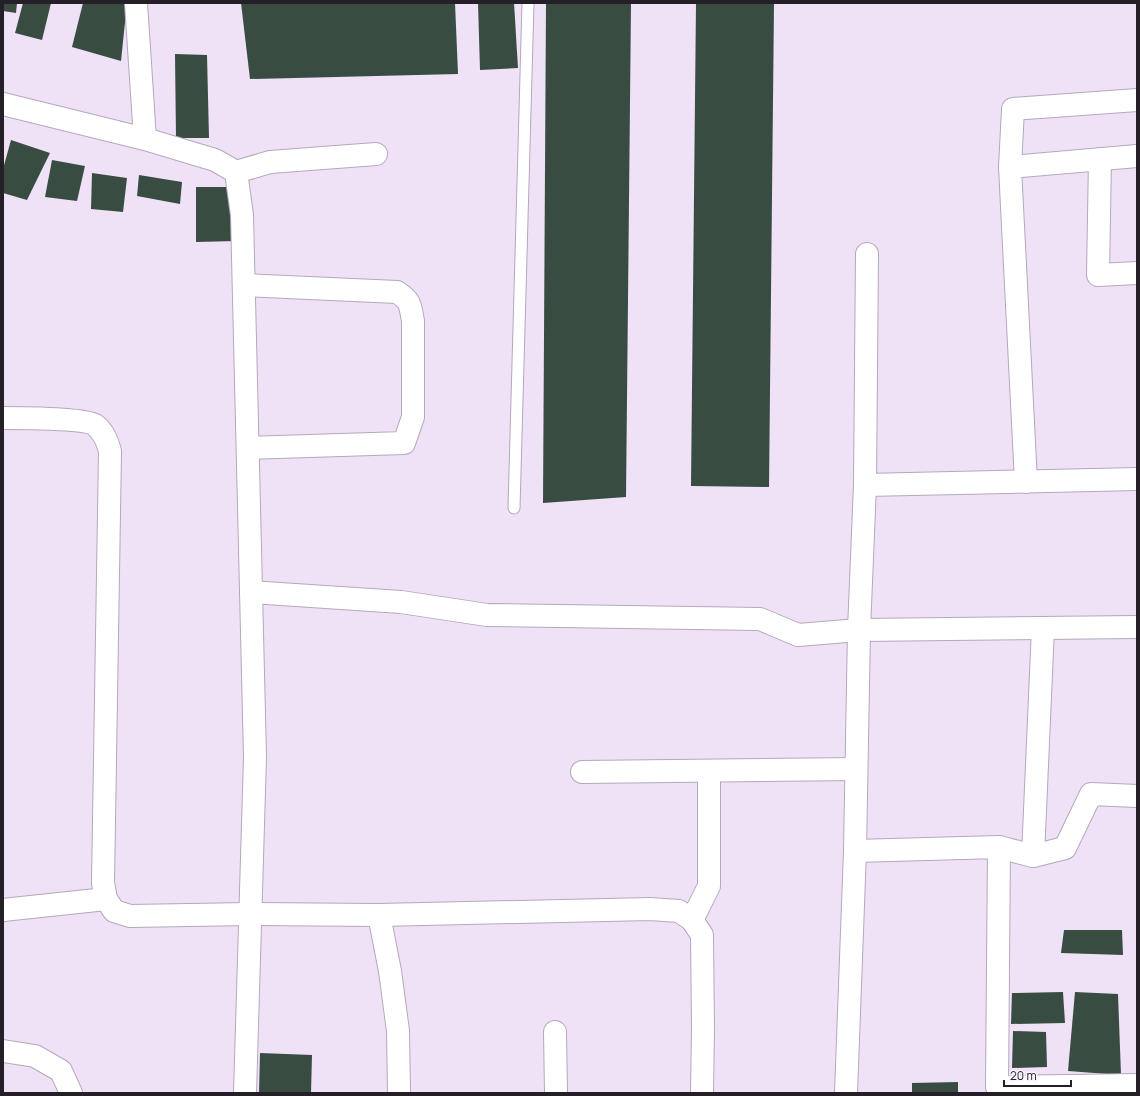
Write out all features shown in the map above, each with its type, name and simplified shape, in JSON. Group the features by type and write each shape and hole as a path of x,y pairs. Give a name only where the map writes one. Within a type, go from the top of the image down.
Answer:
{"street":[{"path":"136,3 145,139"},
{"path":"1026,482 1010,167 1013,109 1137,100"},
{"path":"3,104 145,139 215,160 236,172 270,162 376,154"},
{"path":"1010,167 1137,156"},
{"path":"1100,159 1098,275 1137,273"},
{"path":"236,172 242,215 255,757 249,914 245,1093"},
{"path":"846,1093 855,851 859,630 865,485 867,254"},
{"path":"244,285 396,292 406,297 410,306 413,321 412,417 404,443 248,448"},
{"path":"3,418 76,420 94,424 105,436 110,451 103,883 106,899 114,911 130,916 379,914 650,909 679,911 692,920 702,935 702,1093"},
{"path":"865,485 1137,479"},
{"path":"251,592 401,602 487,615 760,619 798,635 859,630 1137,627"},
{"path":"1033,856 1043,628"},
{"path":"582,772 856,769"},
{"path":"692,920 709,886 709,771"},
{"path":"855,851 999,848 1033,856 1065,848 1091,794 1137,796"},
{"path":"999,848 997,1088 1137,1085"},
{"path":"3,910 106,899"},
{"path":"379,914 390,971 398,1031 399,1093"},
{"path":"555,1032 556,1093"},
{"path":"3,1051 36,1056 62,1070 71,1093"}],"lane":[{"path":"514,508 528,3"}],"building":[{"path":"3,3 17,3 16,13 3,11"},
{"path":"23,3 51,3 42,40 15,33"},
{"path":"83,3 127,3 121,61 72,47"},
{"path":"241,3 455,3 458,74 250,79"},
{"path":"478,3 514,3 518,68 480,70"},
{"path":"546,3 631,3 626,497 543,503"},
{"path":"696,3 774,3 769,487 691,486"},
{"path":"175,54 207,55 209,138 176,138"},
{"path":"11,140 50,153 27,200 3,193 3,169"},
{"path":"52,160 85,166 77,201 45,197"},
{"path":"92,173 127,178 123,212 91,209"},
{"path":"139,175 182,182 180,204 137,196"},
{"path":"196,187 235,187 236,241 196,242"},
{"path":"1064,930 1122,930 1123,955 1061,953"},
{"path":"1063,992 1065,1023 1011,1024 1012,993"},
{"path":"1075,992 1118,994 1121,1075 1068,1071"},
{"path":"1013,1031 1046,1032 1047,1067 1012,1068"},
{"path":"260,1053 312,1055 311,1093 259,1093"},
{"path":"958,1082 958,1093 912,1093 912,1083"}]}
